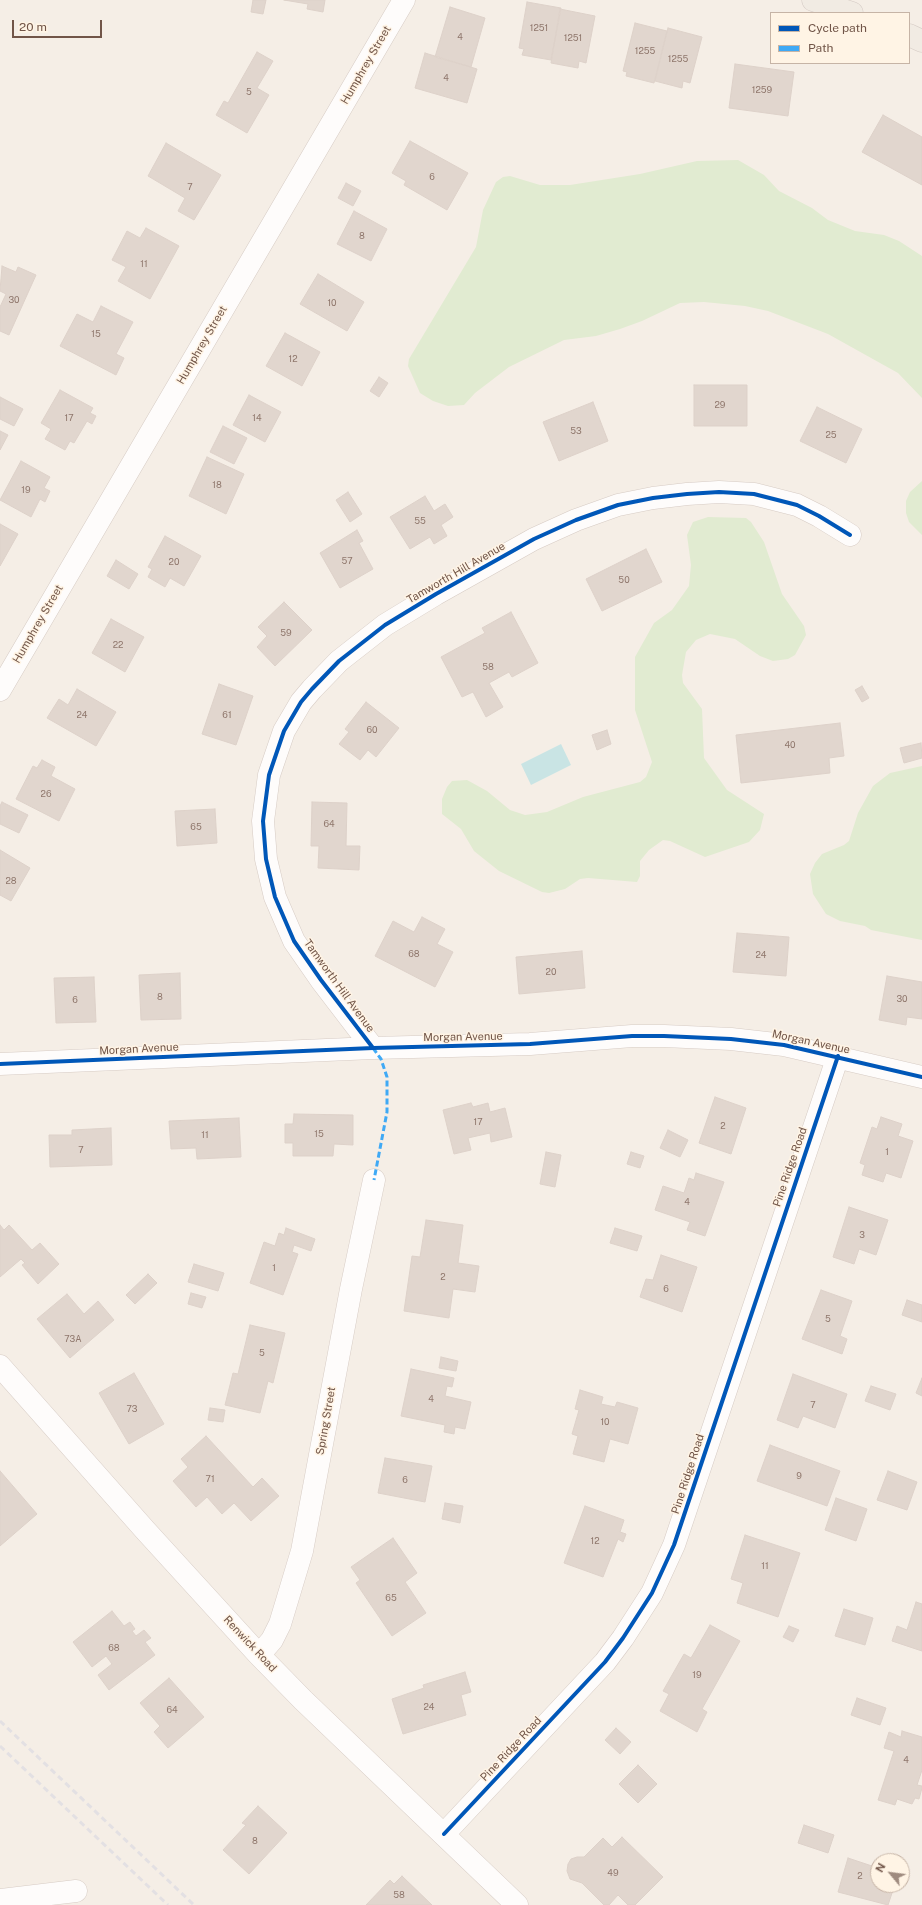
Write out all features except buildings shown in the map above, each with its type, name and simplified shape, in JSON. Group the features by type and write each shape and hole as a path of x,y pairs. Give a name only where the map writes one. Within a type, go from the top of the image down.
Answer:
{"main road":[{"path":"813,0 849,12"},
{"path":"910,35 922,41"}],"street":[{"name":"Humphrey Street","path":"0,690 404,0"},
{"name":"Tamworth Hill Avenue","path":"373,1048 321,980 294,941 275,897 266,858 263,821 269,775 284,731 312,688 339,661 385,625 436,594 534,539 576,520 618,505 653,498 687,494 719,492 754,494 797,505 819,516 850,535"},
{"name":"Morgan Avenue","path":"0,1064 373,1048 530,1044 632,1036 671,1036 764,1042 838,1056 922,1077"},
{"name":"Pine Ridge Road","path":"444,1834 605,1662 639,1615 658,1582 674,1545 838,1056"},
{"name":"Spring Street","path":"258,1655 272,1640 280,1624 302,1551 351,1289 374,1180"},
{"name":"Renwick Road","path":"0,1366 258,1655 517,1905"},
{"path":"0,1900 76,1891"}],"green space":[{"path":"738,160 764,175 779,191 812,208 828,220 855,231 884,235 899,241 922,256 922,398 898,373 828,334 768,311 745,306 704,302 680,303 642,321 620,329 596,336 564,340 509,367 475,393 464,405 448,406 433,401 420,393 408,366 409,359 476,247 483,210 496,182 503,177 510,176 540,185 570,185 640,174 697,161"},
{"path":"922,481 922,535 909,522 906,513 906,501 910,492"},
{"path":"708,517 746,518 751,522 764,542 782,594 804,626 806,635 795,655 788,659 773,661 760,656 735,639 710,634 696,640 686,652 682,675 683,683 702,709 704,758 727,790 764,814 760,830 749,842 705,857 670,841 663,840 649,850 640,861 640,876 637,882 588,878 580,879 565,889 549,893 542,892 499,871 474,851 461,829 442,814 442,799 447,787 452,781 467,780 487,791 510,810 525,815 547,812 583,797 640,782 646,777 652,762 635,710 635,657 654,623 672,610 689,586 691,565 687,535 693,522"},
{"path":"922,766 922,940 871,930 865,926 840,921 826,914 813,894 810,874 815,863 822,854 844,845 849,841 858,813 873,786 890,773"}],"water":[{"path":"561,744 571,765 531,785 521,764"}],"railway":[{"path":"0,1721 194,1905"},
{"path":"0,1746 168,1905"}],"marked path":[{"path":"373,1048 381,1059 387,1077 387,1112 374,1180"}],"cycle path":[{"path":"373,1048 321,980 294,941 275,897 266,859 263,821 269,775 284,731 301,702 312,689 339,661 385,625 436,594 534,539 576,520 618,505 653,498 687,494 719,492 754,494 797,505 819,516 850,535"},
{"path":"0,1064 373,1048 530,1044 632,1036 664,1036 731,1039 784,1045 922,1077"},
{"path":"444,1834 605,1662 623,1638 652,1593 674,1545 838,1056"}]}
